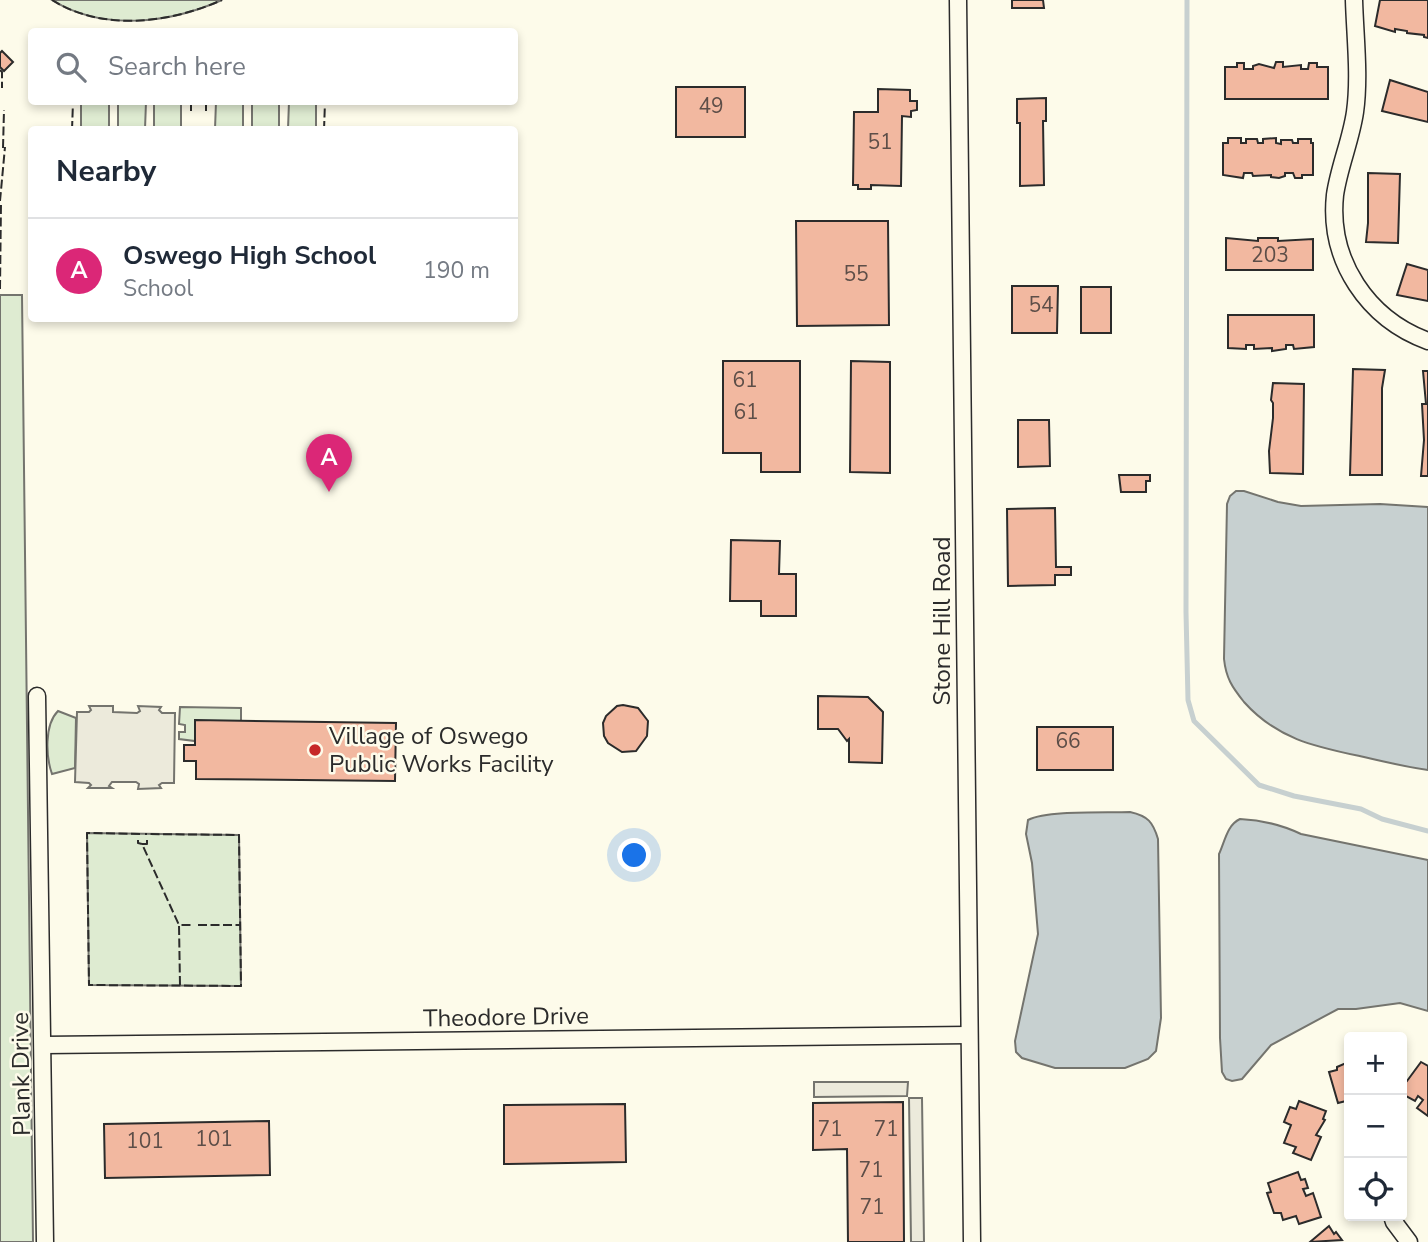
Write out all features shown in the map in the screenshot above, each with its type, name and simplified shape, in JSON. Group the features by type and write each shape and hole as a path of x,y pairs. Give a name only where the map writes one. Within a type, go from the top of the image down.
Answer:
{"street":[{"name":"Stone Hill Road","path":"958,0 972,1242"},
{"path":"1354,0 1356,101 1336,192 1338,241 1352,278 1370,304 1388,320 1428,341"},
{"name":"Plank Drive","path":"37,696 46,1242"},
{"name":"Theodore Drive","path":"44,1045 969,1035"},
{"path":"1394,1221 1409,1242"}],"green space":[{"path":"52,0 222,0 181,14 137,21 93,17"},
{"path":"81,105 109,105 109,126 81,126"},
{"path":"118,105 146,105 145,126 118,126"},
{"path":"154,105 181,105 181,126 154,126"},
{"path":"216,105 243,105 243,126 215,126"},
{"path":"252,105 279,105 279,126 252,126"},
{"path":"289,105 316,105 316,126 288,126"},
{"path":"0,295 22,295 33,1242 0,1242"},
{"path":"180,707 241,708 241,721 195,721 195,741 179,739 179,732 185,732 185,725 179,724"},
{"path":"58,711 76,718 75,768 52,774 48,759 48,733"},
{"path":"87,833 239,835 241,986 89,985"}],"shaded area":[{"path":"1236,491 1301,506 1380,504 1428,507 1428,770 1330,750 1299,740 1270,725 1236,692 1228,677 1224,659 1227,504"},
{"path":"89,706 113,706 113,712 137,713 140,711 138,706 161,707 159,710 162,713 175,713 174,783 162,783 159,785 161,788 138,789 139,784 136,782 112,782 109,786 112,788 88,788 91,785 89,783 75,782 77,712 89,712"},
{"path":"1130,812 1149,821 1158,839 1161,1018 1156,1051 1148,1059 1125,1068 1055,1068 1022,1058 1016,1052 1015,1041 1038,934 1032,863 1026,834 1028,820 1062,813"},
{"path":"1240,819 1264,822 1301,834 1428,860 1428,1011 1400,1003 1338,1009 1271,1045 1242,1079 1226,1079 1222,1072 1220,1038 1219,854 1229,829"},
{"path":"814,1082 908,1082 907,1096 814,1097"},
{"path":"909,1098 922,1098 924,1242 911,1242"}],"building":[{"path":"1012,0 1043,0 1044,8 1012,8"},
{"path":"1380,0 1428,0 1428,38 1407,31 1395,29 1395,32 1375,26"},
{"path":"2,51 13,62 4,71 0,67"},
{"path":"1276,62 1283,62 1283,67 1301,65 1301,69 1308,69 1309,63 1317,63 1317,67 1328,67 1328,99 1225,99 1225,67 1237,67 1237,63 1244,63 1244,69 1253,69 1253,66 1259,64 1274,68"},
{"path":"1390,80 1428,92 1428,122 1382,111"},
{"path":"676,87 745,87 745,137 676,137"},
{"path":"878,89 910,90 910,101 917,101 917,110 911,111 911,117 902,116 901,186 871,185 871,189 858,189 858,185 853,185 854,112 878,112"},
{"path":"1046,98 1046,121 1043,121 1044,185 1020,186 1020,123 1017,123 1017,99"},
{"path":"1228,138 1241,138 1241,143 1246,143 1246,139 1257,139 1258,143 1263,143 1263,139 1276,138 1276,143 1281,144 1281,140 1298,143 1298,139 1311,139 1313,175 1295,178 1293,173 1285,173 1285,176 1279,178 1244,173 1243,178 1223,175 1223,143 1228,143"},
{"path":"1368,173 1400,174 1398,243 1366,242"},
{"path":"796,221 888,221 889,325 797,326"},
{"path":"1226,238 1258,241 1258,238 1278,238 1278,241 1313,239 1313,270 1226,270"},
{"path":"1407,264 1428,270 1428,301 1397,295"},
{"path":"1012,286 1058,286 1057,333 1012,333"},
{"path":"1081,287 1111,287 1111,333 1081,333"},
{"path":"1228,315 1314,315 1314,347 1294,349 1293,345 1286,345 1286,349 1272,351 1272,348 1254,349 1254,345 1246,345 1246,349 1228,348"},
{"path":"723,361 800,361 800,472 761,472 761,453 723,453"},
{"path":"851,361 890,362 890,473 850,472"},
{"path":"1353,369 1385,370 1382,388 1382,475 1350,475"},
{"path":"1423,371 1428,371 1428,476 1421,476 1424,440 1422,404 1426,404"},
{"path":"1273,383 1304,384 1303,474 1270,473"},
{"path":"1018,420 1049,420 1050,466 1018,467"},
{"path":"1119,475 1150,475 1150,481 1146,481 1146,492 1121,492"},
{"path":"1055,508 1056,567 1071,567 1071,575 1055,575 1055,585 1008,586 1007,509"},
{"path":"731,540 780,541 779,574 796,574 796,616 761,616 761,601 730,601"},
{"path":"818,696 868,697 883,712 882,763 849,762 849,739 847,741 838,729 818,729"},
{"path":"617,706 638,708 648,721 647,736 636,751 622,752 608,743 604,736 603,723 606,716"},
{"path":"195,720 396,723 395,781 196,779 196,761 184,761 184,745 195,745"},
{"path":"1037,727 1113,727 1113,770 1037,770"},
{"path":"1421,1062 1428,1066 1428,1116 1417,1108 1423,1100 1418,1096 1415,1101 1407,1097 1407,1081"},
{"path":"1344,1064 1344,1102 1338,1103 1329,1072 1337,1070 1337,1067"},
{"path":"1299,1101 1326,1111 1325,1120 1316,1135 1321,1137 1311,1160 1293,1153 1296,1147 1284,1143 1291,1125 1284,1122 1290,1107 1296,1109"},
{"path":"903,1102 904,1242 848,1242 847,1149 813,1150 813,1103"},
{"path":"625,1104 626,1162 504,1164 504,1105"},
{"path":"269,1121 270,1175 105,1178 104,1124"},
{"path":"1298,1172 1301,1180 1305,1179 1308,1188 1303,1189 1306,1196 1313,1193 1321,1217 1299,1224 1296,1216 1283,1220 1281,1213 1274,1213 1267,1193 1271,1192 1268,1183"},
{"path":"1329,1226 1342,1240 1310,1242"}],"waterway":[{"path":"1187,0 1186,612 1188,700 1194,721 1259,785 1294,796 1361,809 1382,819 1428,831"}],"fence":[{"path":"52,0 93,17 137,21 181,14 222,0"},
{"path":"0,70 2,88"},
{"path":"72,126 73,105"},
{"path":"191,105 191,111"},
{"path":"206,105 206,111"},
{"path":"324,126 325,105"},
{"path":"3,148 4,110"},
{"path":"0,201 5,147"},
{"path":"0,289 1,202"},
{"path":"140,834 87,833 89,985 241,986 239,835 145,834"},
{"path":"138,840 138,843 142,844"},
{"path":"147,840 147,844 142,844 179,925"},
{"path":"180,985 179,925 194,925"},
{"path":"198,925 240,925"}],"place":[{"name":"Oswego High School","path":"329,492"},
{"name":"Village of Oswego Public Works Facility","path":"315,750"}]}
